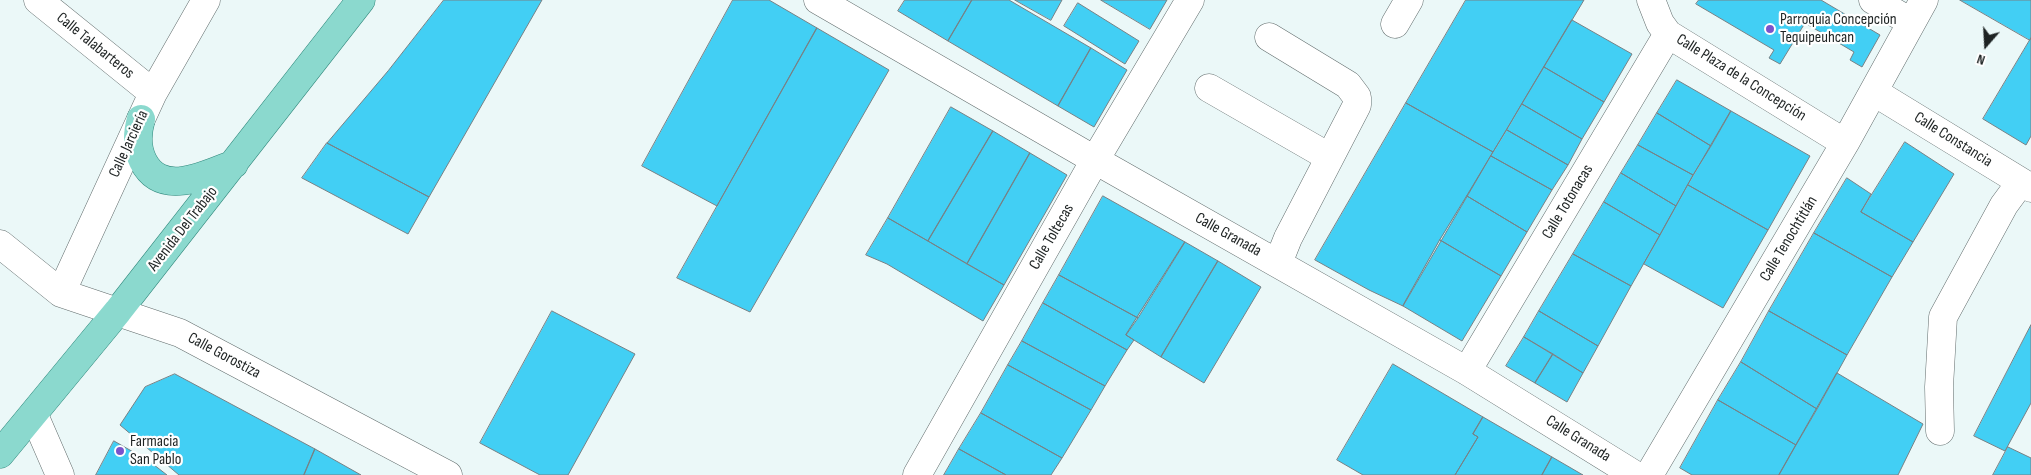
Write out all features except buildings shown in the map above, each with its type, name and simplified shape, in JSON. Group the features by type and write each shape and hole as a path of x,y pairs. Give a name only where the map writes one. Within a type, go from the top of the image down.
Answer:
{"main road":[{"name":"Avenida Del Trabajo","path":"0,454 118,311 361,0"},
{"path":"141,119 138,130 140,156 149,170 161,179 177,182 192,180 234,164"}],"street":[{"name":"Calle Talabarteros","path":"38,0 153,93"},
{"name":"Calle Jarciería","path":"61,293 153,93 206,0"},
{"name":"Calle Granada","path":"818,0 1467,371 1635,475"},
{"name":"Calle Toltecas","path":"917,475 1095,160 1190,0"},
{"path":"1395,24 1409,0"},
{"name":"Calle Plaza de la Concepción","path":"1652,0 1660,23 1668,34 1845,143"},
{"path":"1873,0 1918,11"},
{"name":"Calle Tenochtitlán","path":"1650,475 1845,143 1918,11"},
{"name":"Calle Totonacas","path":"1467,371 1668,34"},
{"path":"1269,37 1348,85 1354,90 1357,105 1355,113 1329,157 1288,238 1278,263"},
{"path":"1209,88 1329,157"},
{"name":"Calle Constancia","path":"1874,92 2026,185"},
{"path":"1940,431 1939,387 1943,317 2004,205 2026,185"},
{"name":"Calle Gorostiza","path":"0,244 61,293 180,333 448,475"},
{"path":"34,415 60,475"}],"place":[{"name":"Parroquia Concepción Tequipeuhcan","path":"1770,29"},
{"name":"Farmacia San Pablo","path":"120,451"}]}
